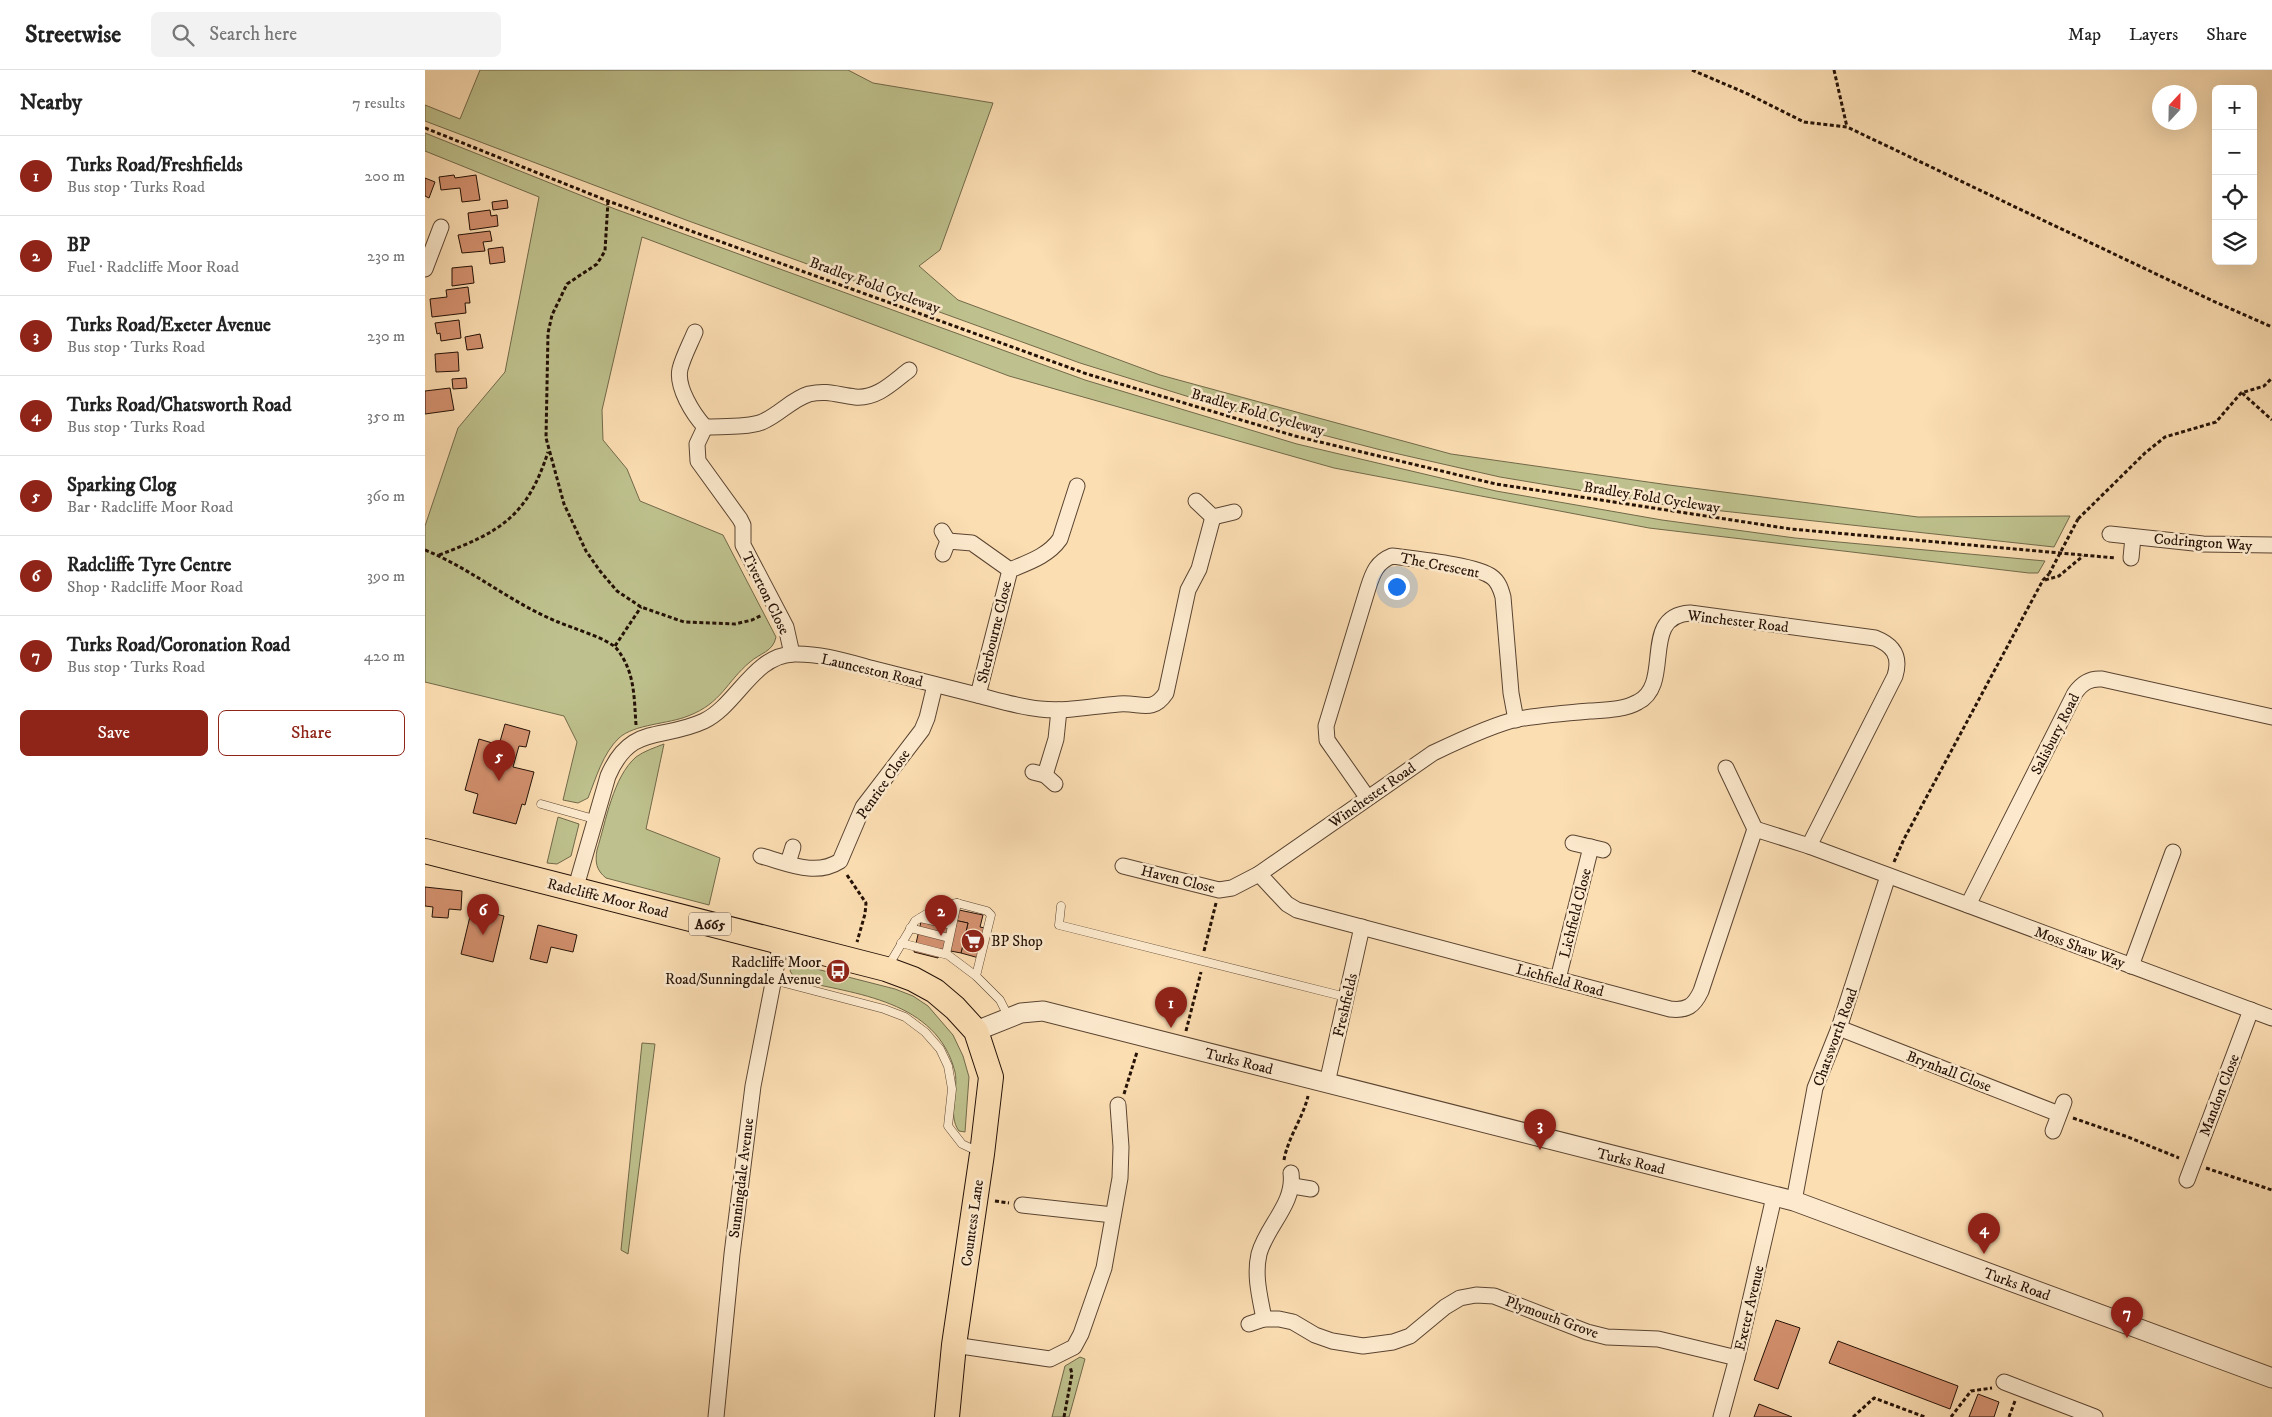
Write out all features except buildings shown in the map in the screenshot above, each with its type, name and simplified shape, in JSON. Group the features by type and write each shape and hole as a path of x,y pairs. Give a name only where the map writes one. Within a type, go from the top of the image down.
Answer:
{"main road":[{"name":"Radcliffe Moor Road","path":"425,851 886,969 913,979 935,992 955,1008 976,1031"},
{"name":"Countess Lane","path":"947,1417 954,1345 976,1198 991,1077 976,1031"}],"street":[{"path":"425,269 428,252 441,227"},
{"path":"696,342 680,377 691,410 705,427 752,424 764,421 806,395 821,392 832,392 855,397 891,393 909,370"},
{"name":"Tiverton Close","path":"705,427 697,444 698,461 741,519 743,525 743,545 786,627 792,654"},
{"name":"Sherbourne Close","path":"1010,570 1048,552 1060,539 1062,508 1077,486"},
{"path":"1196,502 1213,517 1234,512"},
{"name":"Launceston Road","path":"575,890 594,819 615,760 623,749 637,740 705,720 722,709 757,671 769,662 792,654 843,660 1023,706 1059,710 1084,709 1128,703 1151,706 1162,700 1166,694 1170,679 1188,590 1199,569 1213,517"},
{"name":"Codrington Way","path":"2110,534 2203,544 2272,545"},
{"name":"Codrington Way","path":"2128,558 2133,537"},
{"name":"Sherbourne Close","path":"944,542 972,543 1010,570"},
{"name":"The Crescent","path":"1367,797 1327,740 1325,733 1367,588 1375,569 1382,560 1392,556 1476,569 1493,577 1498,583 1503,597 1511,694 1516,720"},
{"name":"Sherbourne Close","path":"978,695 1010,570"},
{"name":"Winchester Road","path":"1259,874 1367,797 1433,753 1456,742 1516,720 1617,708 1633,705 1643,699 1651,691 1654,681 1664,627 1679,614 1690,613 1875,638 1891,646 1896,654 1898,668 1895,676 1809,846"},
{"name":"Salisbury Road","path":"1968,905 2075,693 2087,682 2095,678 2102,679 2272,717"},
{"name":"Penrice Close","path":"840,861 863,807 922,730 935,685"},
{"path":"1045,777 1056,739 1059,710"},
{"path":"1726,768 1755,829"},
{"name":"Moss Shaw Way","path":"1755,829 1809,846 2272,1018"},
{"name":"Lichfield Road","path":"1259,874 1287,904 1297,910 1670,1009 1682,1010 1690,1007 1697,1001 1755,829"},
{"name":"Lichfield Close","path":"1558,979 1597,849 1573,843"},
{"path":"788,863 793,847"},
{"path":"2131,966 2173,852"},
{"path":"761,856 813,870 833,865 840,861"},
{"name":"Haven Close","path":"1123,866 1219,890 1232,888 1259,874"},
{"name":"Chatsworth Road","path":"1794,1201 1815,1088 1839,1028 1888,876"},
{"name":"Freshfields","path":"1320,1082 1346,997 1362,927"},
{"name":"Sunningdale Avenue","path":"716,1417 732,1254 751,1095 781,942"},
{"name":"Mandon Close","path":"2187,1180 2251,1010"},
{"name":"Turks Road","path":"976,1031 1021,1012 1043,1011 1774,1198 1794,1201 2272,1378"},
{"name":"Brynhall Close","path":"1839,1028 2062,1108"},
{"path":"954,1345 1051,1360 1074,1347 1081,1334 1105,1268 1127,1129 1118,1105"},
{"path":"2053,1131 2062,1108"},
{"path":"1265,1319 1257,1284 1259,1254 1289,1197 1292,1179 1311,1189"},
{"name":"Exeter Avenue","path":"1721,1417 1737,1358 1774,1198"},
{"path":"1022,1204 1047,1201 1113,1214"},
{"name":"Plymouth Grove","path":"1249,1324 1265,1319 1279,1319 1293,1322 1331,1342 1363,1346 1393,1342 1410,1336 1445,1306 1460,1298 1476,1295 1494,1296 1587,1332 1607,1337 1658,1339 1737,1358"},
{"path":"2007,1383 2095,1417"}],"lane":[{"path":"541,804 594,819"},
{"path":"946,954 957,903"},
{"path":"886,969 910,928 920,918 936,908 957,903 987,911 991,915 976,976"},
{"path":"1061,906 1059,925 1346,997"},
{"path":"920,918 952,925"},
{"path":"910,928 949,938"},
{"path":"901,943 946,954 976,976 1000,1000 1009,1018"},
{"path":"773,980 884,1009 905,1017 925,1032 940,1049 948,1066 952,1089 949,1126 963,1144 982,1154"}],"path":[{"path":"1692,70 1748,94 1804,122 1847,127 2213,301 2272,327"},
{"path":"1834,70 1847,127"},
{"name":"Bradley Fold Cycleway","path":"425,128 608,201 1087,374 1314,441 1496,484 1791,529 2084,556 2128,558"},
{"path":"608,201 605,251 597,264 567,284 559,296 552,316 547,351 546,438 564,504 586,551 617,590 641,607 659,615 684,622 717,624 735,624 752,620 776,608"},
{"path":"1888,876 1904,839 2043,580 2049,574 2078,519 2145,453 2165,437 2216,422 2241,393 2264,386 2272,378"},
{"path":"2241,393 2272,420"},
{"path":"438,556 471,543 511,519 529,498 549,452"},
{"path":"425,550 452,561 531,609 615,646 627,664 633,683 637,740"},
{"path":"2043,580 2059,576 2084,556"},
{"path":"615,646 641,607"},
{"path":"840,861 866,904 852,960"},
{"path":"1182,1047 1219,890"},
{"path":"1118,1105 1126,1091 1141,1036"},
{"path":"1292,1179 1284,1163 1286,1151 1320,1082"},
{"path":"2062,1108 2193,1164 2272,1190"},
{"path":"976,1198 1022,1204"},
{"path":"1064,1354 1072,1374 1065,1417"},
{"path":"1951,1417 1971,1391 2007,1383"},
{"path":"1853,1417 1874,1398 1925,1417"}],"green space":[{"path":"480,70 848,70 873,83 993,103 940,250 919,266 958,300 1160,375 1451,454 1669,485 1918,517 2070,516 2054,547 1667,505 1500,477 1381,450 1257,418 1080,363 686,220 425,121 425,105 460,119"},
{"path":"425,133 615,209 1085,380 1297,444 1496,491 1662,520 1795,538 2045,561 2038,573 2029,573 1649,528 1334,468 1009,376 642,237 602,410 603,440 627,469 640,501 723,535 776,637 772,646 750,662 709,705 680,719 642,727 625,733 613,744 604,758 588,798 578,803 563,800 577,742 564,716 425,682 425,526 458,428 505,372 539,197 425,151"},
{"path":"664,744 646,829 720,858 709,905 606,878 597,866 597,850 611,800 621,776 636,757"},
{"path":"558,817 579,824 571,856 557,864 547,863"},
{"path":"793,963 895,989 913,996 928,1006 953,1035 963,1056 969,1077 965,1132 959,1131 954,1118 955,1072 945,1048 931,1029 912,1015 891,1004 867,996 796,980 790,971"},
{"path":"642,1043 655,1044 628,1254 621,1250"},
{"path":"1080,1357 1085,1359 1069,1417 1052,1417 1065,1366"}],"place":[{"name":"Sparking Clog","path":"499,781"},
{"name":"Radcliffe Tyre Centre","path":"483,935"},
{"name":"BP","path":"941,936"},
{"name":"BP Shop","path":"973,941"},
{"name":"Radcliffe Moor Road/Sunningdale Avenue","path":"838,971"},
{"name":"Turks Road/Freshfields","path":"1171,1028"},
{"name":"Turks Road/Exeter Avenue","path":"1540,1150"},
{"name":"Turks Road/Chatsworth Road","path":"1984,1254"},
{"name":"Turks Road/Coronation Road","path":"2127,1338"}]}
